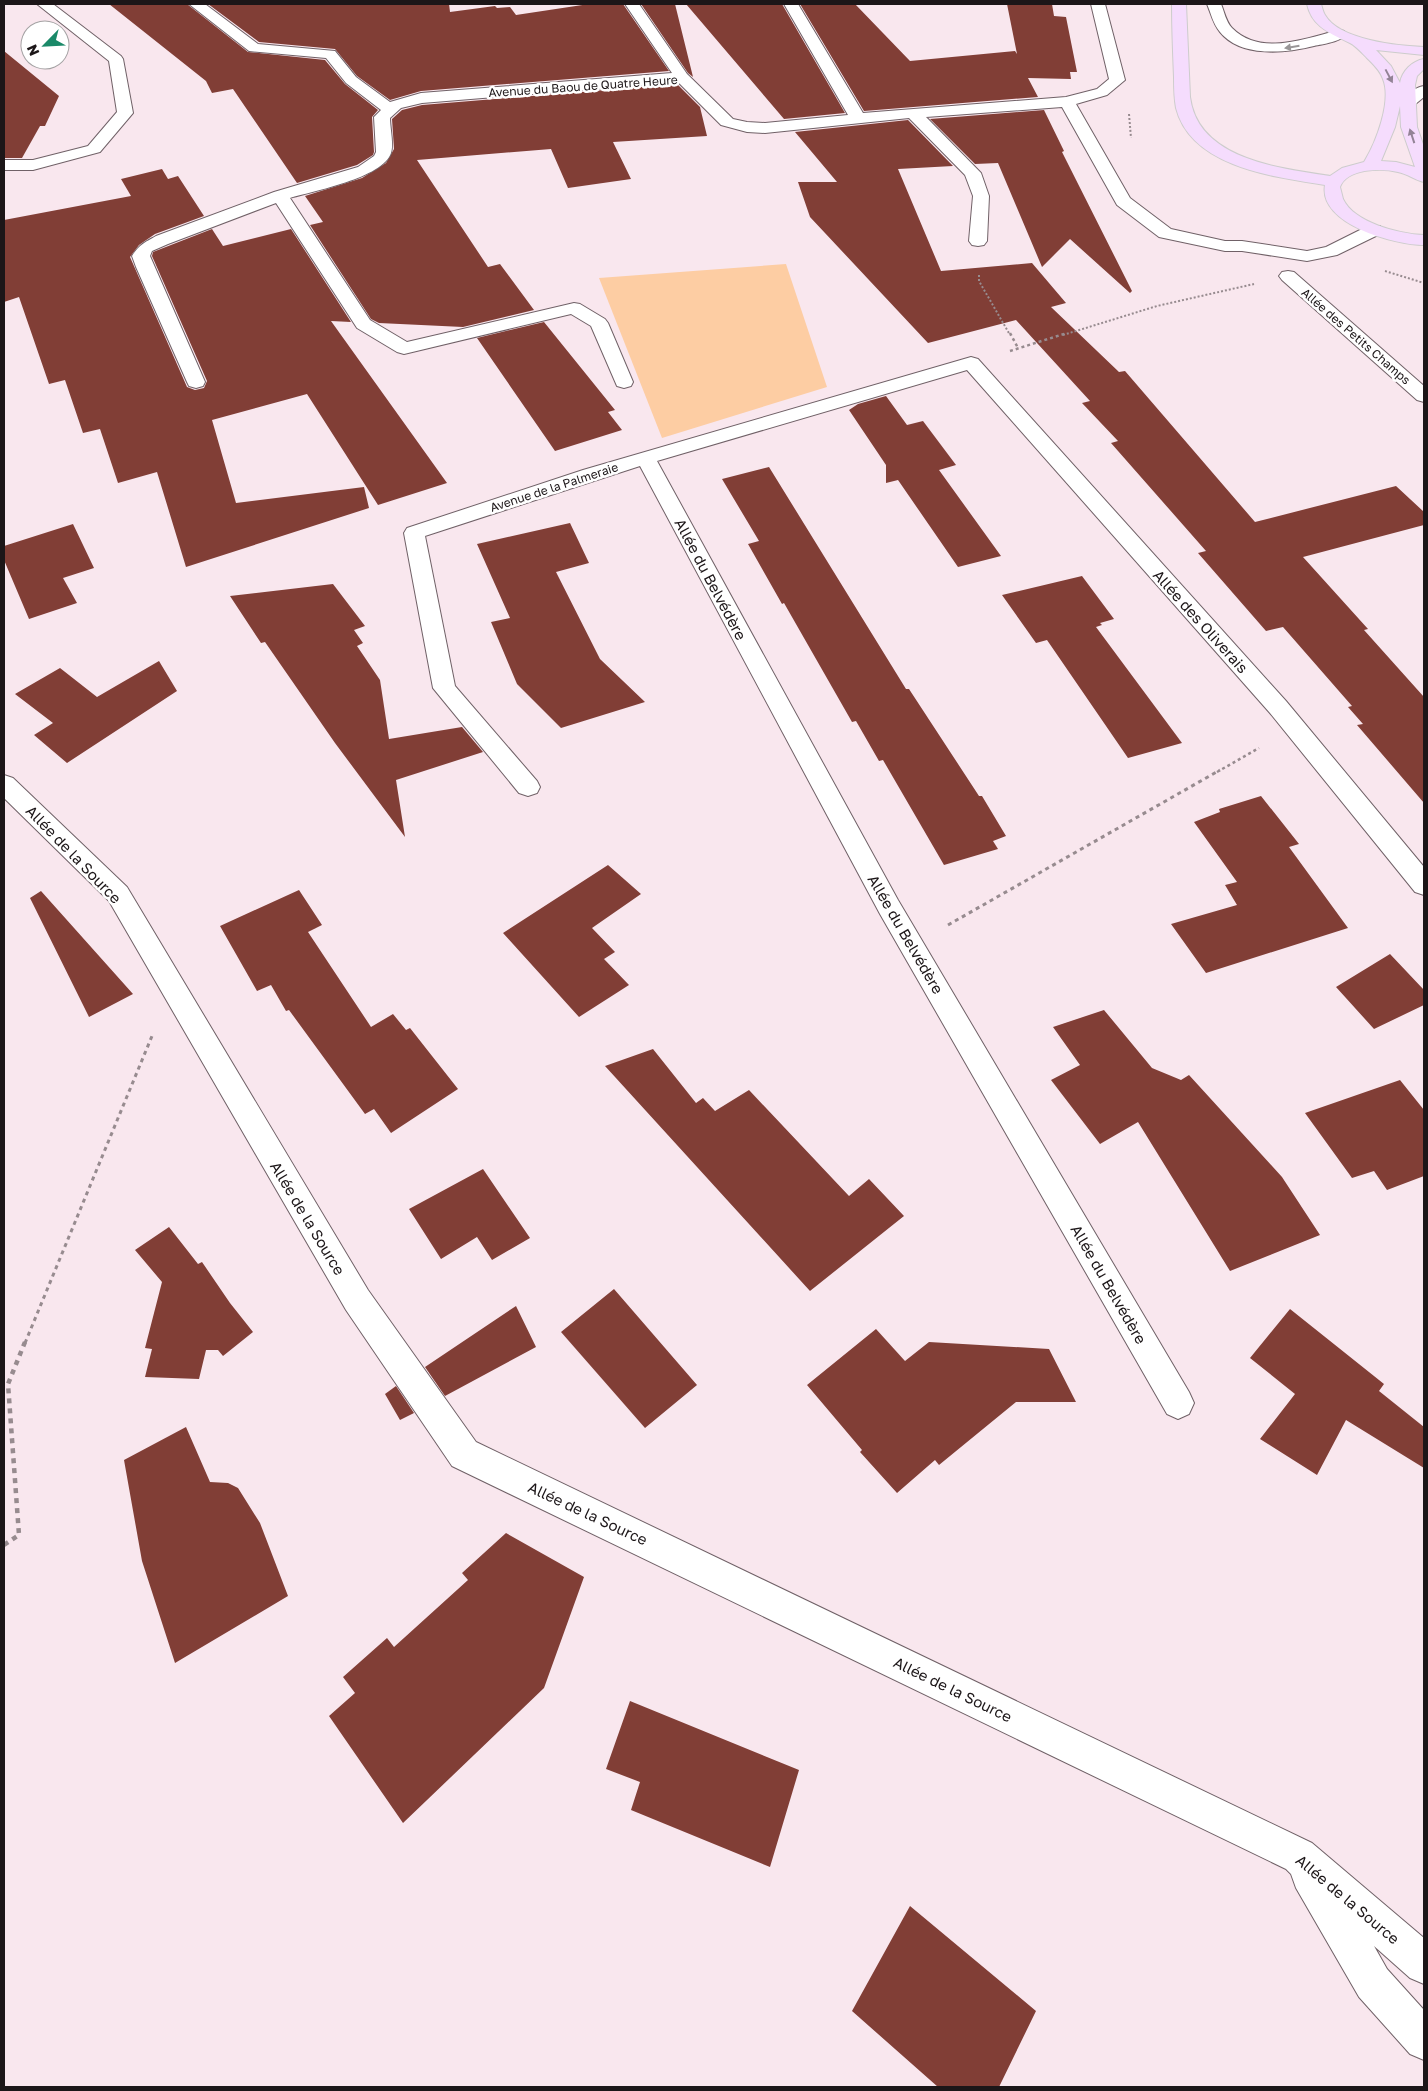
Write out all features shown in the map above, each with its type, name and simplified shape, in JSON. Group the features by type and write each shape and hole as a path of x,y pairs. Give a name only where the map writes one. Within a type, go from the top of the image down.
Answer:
{"main road":[{"path":"1179,4 1181,72 1185,110 1193,127 1213,147 1239,160 1261,175 1300,192"},
{"path":"1314,4 1314,11 1322,22 1339,34 1357,41 1391,49 1424,52"},
{"path":"1357,41 1383,65 1393,82 1394,91 1395,102 1392,113 1383,140 1369,166"},
{"path":"1424,63 1407,78 1409,127 1424,168"},
{"path":"1239,160 1277,171 1334,181"},
{"path":"1419,243 1396,238 1374,230 1356,220 1344,210 1333,195 1332,186 1334,181 1346,172 1369,166 1394,166 1409,169 1424,177"},
{"path":"1316,199 1344,210"}],"street":[{"path":"4,165 33,165 94,149 125,113 116,59 44,4"},
{"path":"196,4 254,48 330,54 351,80 390,109 382,117 384,152 380,159 364,170 280,196 162,240 146,248 141,256 196,382"},
{"path":"632,4 682,77"},
{"path":"791,4 858,118"},
{"name":"Avenue du Baou de Quatre Heure","path":"390,109 405,101 422,98 682,77 727,122 747,128 765,128 913,113 1067,102 1102,92 1117,80 1098,4"},
{"path":"1214,4 1225,28 1238,39 1268,49 1292,47 1339,34"},
{"path":"1408,103 1424,90"},
{"path":"1067,102 1123,201 1165,233 1225,246 1242,246 1308,256 1331,250 1374,230"},
{"path":"913,113 973,173 981,196 978,241"},
{"path":"280,196 363,324 404,348 574,308 599,323 624,382"},
{"name":"Allée des Petits Champs","path":"1288,276 1424,396"},
{"name":"Avenue de la Palmeraie","path":"528,787 444,688 414,533 590,474 971,363"},
{"name":"Allée des Oliverais","path":"971,363 1295,728 1424,885"},
{"name":"Allée du Belvédère","path":"646,458 889,907 1178,1403"},
{"name":"Allée de la Source","path":"4,784 118,894 357,1300 464,1454 1299,1856 1424,1964"},
{"path":"1299,1856 1373,1983 1424,2040"}],"path":[{"path":"978,241 979,281 1018,348"},
{"path":"971,363 1157,306 1288,276"},
{"path":"948,925 1295,728"},
{"path":"4,1545 19,1535 8,1384 172,988"}],"shaded area":[{"path":"786,264 827,387 662,438 599,278"}],"building":[{"path":"109,4 187,4 248,52 325,60 345,84 378,110 372,117 373,155 357,165 297,183 233,89 212,93 206,81"},
{"path":"208,4 449,4 450,12 495,6 497,8 510,7 516,15 589,4 623,4 669,71 421,91 390,100 357,76 335,49 259,42"},
{"path":"641,4 675,4 693,77 688,73"},
{"path":"686,4 782,4 845,113 784,119"},
{"path":"800,4 855,4 910,61 1015,51 1017,54 1007,4 1052,4 1054,16 1066,17 1077,72 1070,72 1071,79 1028,78 1038,97 864,111"},
{"path":"4,51 20,64 20,70 27,70 59,96 45,126 40,126 22,158 4,158"},
{"path":"677,84 700,107 707,136 613,142 631,179 568,188 551,149 417,160 488,267 500,264 534,310 463,327 379,323 371,319 310,225 323,222 305,196 362,178 386,163 394,149 392,119 402,110 422,105"},
{"path":"1044,110 1064,151 1062,152 1132,291 1130,293 1070,239 1042,267 998,163 975,164 930,119"},
{"path":"908,120 953,166 898,169 941,271 1032,263 1066,303 1051,307 1119,372 1125,371 1255,522 1396,486 1424,512 1424,525 1303,557 1368,629 1364,630 1424,697 1424,803 1357,725 1363,724 1348,707 1352,706 1283,627 1266,631 1198,553 1206,551 1111,443 1118,441 1082,403 1090,401 1016,320 928,343 810,217 798,182 837,182 795,132"},
{"path":"162,169 168,179 178,176 204,216 155,234 139,245 130,257 187,387 195,390 204,388 207,381 152,256 153,252 212,229 223,246 291,229 351,322 331,321 447,483 378,505 307,394 212,420 236,503 364,487 369,508 186,567 157,472 118,483 100,429 83,433 65,380 49,384 19,297 4,302 4,220 131,196 121,179"},
{"path":"544,322 615,410 608,412 622,430 555,451 477,338"},
{"path":"886,396 907,425 923,421 956,465 939,470 1001,556 958,567 898,480 886,483 886,465 849,410 858,404"},
{"path":"769,467 906,689 909,689 979,796 982,796 1006,836 993,841 998,849 944,865 883,760 879,761 856,721 852,722 748,544 759,541 722,479"},
{"path":"570,523 589,563 556,572 600,659 645,702 561,728 517,684 491,622 510,618 477,544"},
{"path":"73,524 94,568 63,578 77,603 29,619 4,560 4,546"},
{"path":"1082,576 1114,619 1100,623 1102,625 1096,627 1182,743 1128,758 1047,640 1036,643 1002,595"},
{"path":"333,584 365,626 354,630 363,643 357,646 380,680 389,739 462,727 483,752 396,780 405,837 335,743 265,642 261,643 230,596"},
{"path":"159,661 177,691 67,763 34,735 53,723 15,694 60,668 97,697"},
{"path":"1261,796 1299,844 1289,847 1348,928 1206,973 1171,924 1237,905 1225,885 1237,882 1194,822 1220,812 1219,809"},
{"path":"608,865 641,894 592,928 615,952 604,959 629,985 579,1017 503,933"},
{"path":"299,890 322,925 308,932 371,1027 393,1014 406,1030 410,1028 458,1089 391,1133 374,1109 365,1114 289,1010 286,1011 271,985 257,991 220,926"},
{"path":"41,891 133,994 89,1017 30,898"},
{"path":"1390,954 1424,990 1424,1005 1374,1029 1336,987"},
{"path":"1104,1010 1152,1068 1181,1080 1189,1075 1282,1177 1320,1235 1230,1271 1138,1122 1100,1144 1051,1080 1080,1065 1053,1027"},
{"path":"653,1049 696,1103 703,1098 715,1111 749,1090 849,1196 869,1179 904,1216 810,1291 605,1066"},
{"path":"1400,1080 1424,1110 1424,1176 1387,1190 1374,1171 1352,1178 1305,1113"},
{"path":"483,1169 530,1238 492,1260 477,1237 441,1259 409,1209"},
{"path":"169,1227 198,1264 202,1262 230,1303 253,1332 223,1356 218,1350 206,1350 199,1379 145,1377 152,1349 145,1348 162,1282 135,1250"},
{"path":"614,1289 697,1385 645,1428 561,1332"},
{"path":"516,1306 536,1347 445,1396 425,1367"},
{"path":"1290,1309 1384,1384 1379,1391 1424,1427 1424,1468 1346,1420 1317,1475 1260,1439 1295,1394 1250,1358"},
{"path":"876,1329 905,1361 929,1342 1049,1349 1076,1402 1016,1402 939,1465 935,1460 897,1493 860,1452 862,1450 807,1385"},
{"path":"396,1386 414,1413 400,1420 385,1394"},
{"path":"186,1427 210,1482 228,1483 238,1488 260,1523 288,1596 175,1663 142,1561 124,1460"},
{"path":"506,1533 584,1577 544,1688 403,1823 329,1716 355,1693 343,1677 387,1638 394,1647 468,1580 462,1573"},
{"path":"630,1701 799,1770 770,1867 631,1810 640,1782 606,1769"},
{"path":"910,1906 1036,2011 999,2087 938,2087 852,2011"}]}
